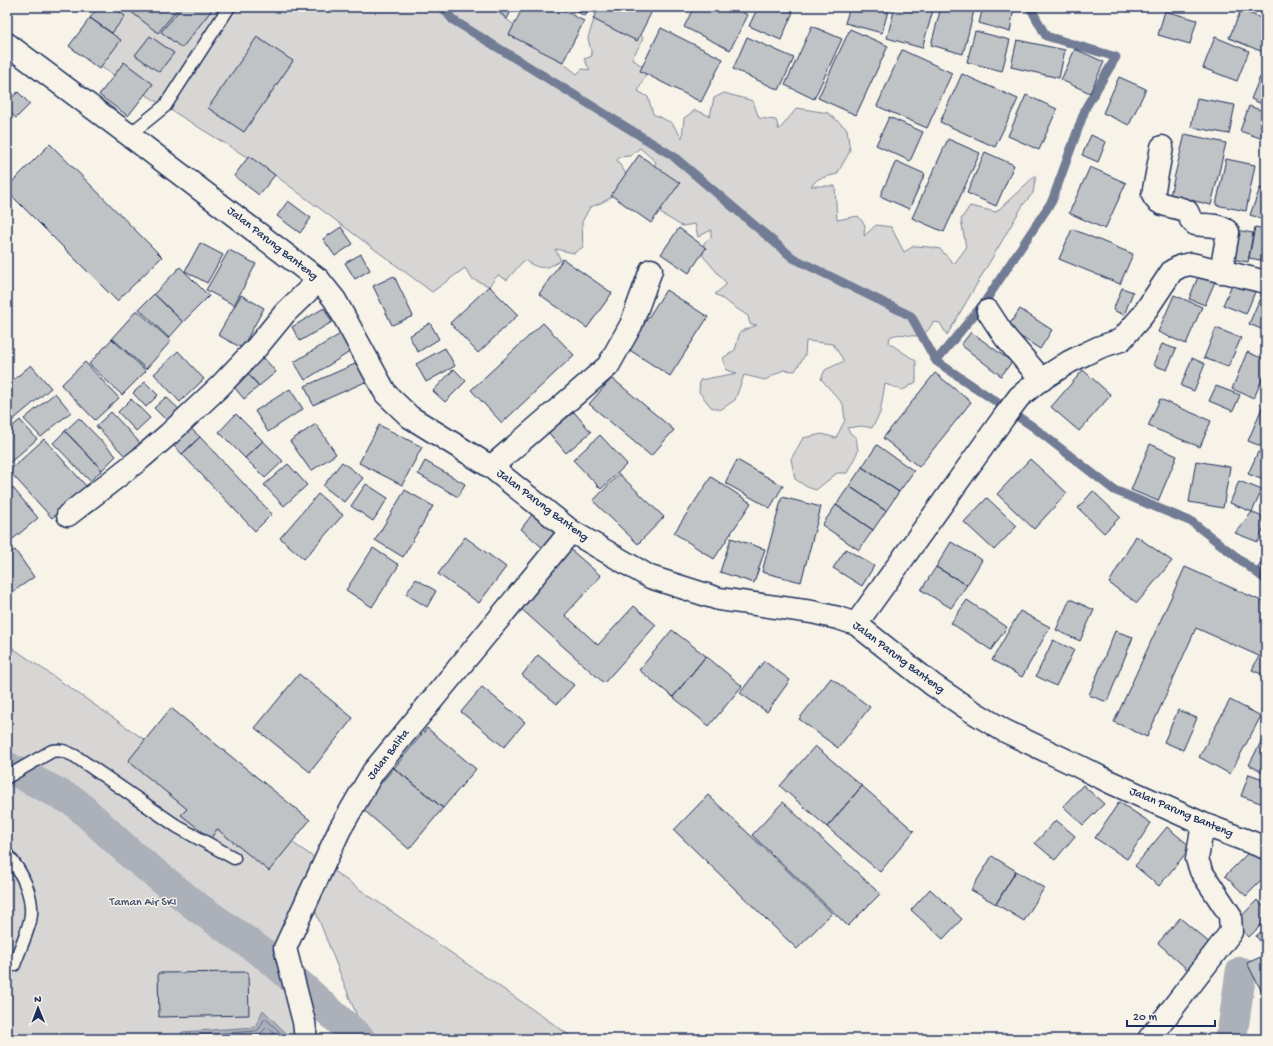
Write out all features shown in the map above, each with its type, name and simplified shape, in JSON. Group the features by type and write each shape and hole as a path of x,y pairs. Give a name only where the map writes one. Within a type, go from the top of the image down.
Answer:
{"street":[{"name":"Jalan Parung Banteng","path":"7,44 129,134 318,280 335,300 386,394 410,417 491,467 572,531 650,577 719,599 812,612 856,624 933,685 1003,730 1110,782 1203,824 1266,848"},
{"path":"1162,147 1153,195 1155,201 1187,211 1191,220 1195,224 1226,229 1228,232 1221,272"},
{"path":"856,624 1009,410 1036,383 1069,362 1100,347 1121,340 1142,316 1172,271 1181,266 1191,264 1266,282"},
{"path":"491,467 608,366 631,324 651,270"},
{"path":"68,515 140,459 169,434 220,386 257,347 285,313 318,280"},
{"path":"988,312 1005,337 1042,380"},
{"name":"Jalan Balita","path":"305,1031 285,948 340,829 374,772 572,531"},
{"path":"1149,1039 1231,932 1230,915 1201,871 1197,859 1203,824"}],"lane":[{"path":"129,134 165,106 229,7"},
{"path":"7,776 42,756 60,749 75,756 178,827 234,858"},
{"path":"7,855 15,864 25,883 30,899 30,920 14,965"}],"green space":[{"path":"117,7 491,7 577,74 582,69 590,70 584,59 592,56 588,38 594,19 606,14 634,19 643,39 632,59 648,70 638,91 648,97 653,114 672,123 682,138 684,118 695,110 710,116 714,98 724,93 753,101 759,118 776,120 779,130 797,108 828,113 847,129 850,151 837,174 818,179 811,186 835,186 837,220 858,216 865,225 864,236 876,225 891,227 904,252 914,246 940,249 954,264 966,248 961,219 970,206 996,212 1036,175 1033,193 1023,205 947,335 940,323 933,322 924,334 919,336 896,335 890,337 889,343 916,361 916,382 903,390 885,384 880,413 872,428 862,426 847,428 850,433 856,437 858,451 847,473 837,473 816,490 807,487 795,479 791,459 803,438 822,434 836,438 845,420 843,404 821,379 825,370 844,361 833,344 806,341 805,355 795,371 783,370 765,380 744,375 735,400 720,410 711,407 699,392 700,380 737,373 726,370 723,358 735,350 740,332 757,325 750,324 748,316 715,294 727,284 703,256 704,243 711,237 711,230 698,237 695,224 682,226 660,213 664,201 646,182 656,162 640,148 630,156 619,157 617,160 626,174 624,181 617,191 608,199 590,207 582,222 583,247 574,253 555,249 561,260 551,266 543,268 534,266 524,260 507,280 498,275 489,286 472,279 465,268 432,292 268,170 75,51"},
{"name":"Taman Air SKI","path":"7,644 575,1039 366,1039 309,895 288,950 288,1006 297,1039 7,1039"}],"water":[{"path":"263,1010 292,1039 178,1039 182,1032 255,1027"}],"building":[{"path":"98,7 113,7 125,16 112,33 90,18"},
{"path":"125,7 179,7 158,33"},
{"path":"182,7 214,7 182,48 161,32"},
{"path":"494,7 513,7 507,19"},
{"path":"523,7 556,7 584,21 563,62 509,35"},
{"path":"568,7 590,7 585,16"},
{"path":"599,7 654,7 637,41 593,19"},
{"path":"694,7 731,7 748,15 730,50 684,27"},
{"path":"758,7 782,7 793,12 781,40 749,26"},
{"path":"850,7 889,7 882,33 845,23"},
{"path":"895,7 934,7 922,48 887,38"},
{"path":"941,7 975,7 963,54 931,45"},
{"path":"983,7 1014,7 1010,32 979,23"},
{"path":"1241,10 1266,20 1266,46 1263,52 1229,38"},
{"path":"1165,11 1197,20 1190,44 1158,35"},
{"path":"90,18 121,40 99,69 69,46"},
{"path":"812,26 842,39 814,99 785,85"},
{"path":"661,28 723,59 701,102 640,71"},
{"path":"850,29 888,46 856,115 818,98"},
{"path":"975,31 1010,40 1002,71 967,62"},
{"path":"150,36 174,53 159,72 135,55"},
{"path":"257,37 293,61 244,132 208,108"},
{"path":"747,37 794,58 779,90 733,69"},
{"path":"1215,37 1249,51 1237,81 1203,68"},
{"path":"1017,40 1065,50 1059,78 1011,67"},
{"path":"1075,49 1104,62 1090,93 1061,80"},
{"path":"902,50 952,73 927,128 877,106"},
{"path":"124,62 153,84 128,116 99,95"},
{"path":"962,74 1018,99 995,147 940,122"},
{"path":"1119,77 1146,89 1129,125 1103,113"},
{"path":"1260,77 1266,80 1266,106 1251,99"},
{"path":"18,92 30,104 16,118 7,109 7,102"},
{"path":"1026,95 1057,109 1039,150 1008,136"},
{"path":"1197,98 1235,105 1229,134 1191,127"},
{"path":"1249,106 1266,112 1266,140 1240,131"},
{"path":"889,117 923,132 910,161 876,145"},
{"path":"1185,134 1226,143 1211,205 1170,195"},
{"path":"1091,135 1106,142 1098,162 1082,155"},
{"path":"948,139 980,153 944,232 912,218"},
{"path":"50,144 162,257 117,301 7,191 7,187"},
{"path":"985,152 1014,165 996,206 967,193"},
{"path":"639,155 680,183 651,223 611,195"},
{"path":"249,156 275,175 259,195 234,176"},
{"path":"1226,159 1255,165 1246,211 1216,205"},
{"path":"896,161 925,174 909,209 880,196"},
{"path":"1090,167 1126,183 1105,229 1069,213"},
{"path":"1266,169 1266,183 1262,182"},
{"path":"1260,188 1266,190 1266,220 1250,215"},
{"path":"288,201 311,218 300,233 277,216"},
{"path":"341,227 353,244 335,256 323,239"},
{"path":"1255,227 1266,229 1266,261 1249,258"},
{"path":"679,228 706,248 689,273 661,254"},
{"path":"1072,229 1133,254 1120,284 1059,259"},
{"path":"1230,229 1253,233 1248,262 1225,258"},
{"path":"200,243 223,255 207,283 185,271"},
{"path":"229,250 256,264 234,305 206,290"},
{"path":"361,254 370,270 355,279 345,263"},
{"path":"563,259 612,293 587,328 539,294"},
{"path":"180,267 209,296 183,322 154,294"},
{"path":"1200,272 1216,279 1205,305 1189,299"},
{"path":"394,276 413,316 392,325 373,286"},
{"path":"1235,278 1257,287 1246,314 1223,305"},
{"path":"1266,284 1266,331 1249,324"},
{"path":"489,286 518,315 478,353 450,323"},
{"path":"1122,288 1133,292 1124,315 1113,310"},
{"path":"666,290 708,317 670,376 628,349"},
{"path":"154,294 183,322 169,338 139,309"},
{"path":"241,295 264,308 242,348 218,335"},
{"path":"1174,295 1202,307 1186,344 1158,332"},
{"path":"324,308 332,322 300,341 292,327"},
{"path":"1020,309 1052,330 1040,349 1007,328"},
{"path":"137,310 171,341 146,369 112,338"},
{"path":"430,323 439,339 418,352 409,336"},
{"path":"543,323 574,355 502,423 471,390"},
{"path":"1216,328 1241,338 1228,367 1204,358"},
{"path":"971,332 1012,362 1001,376 961,345"},
{"path":"342,333 353,350 305,380 294,362"},
{"path":"112,339 146,371 122,395 89,364"},
{"path":"1162,344 1176,349 1167,370 1153,365"},
{"path":"445,348 455,366 426,382 416,364"},
{"path":"178,351 204,379 180,402 154,374"},
{"path":"258,351 276,372 259,386 242,367"},
{"path":"1247,352 1266,360 1266,370 1254,398 1232,389"},
{"path":"1192,358 1205,364 1194,391 1181,386"},
{"path":"364,360 372,379 313,405 305,386"},
{"path":"85,362 119,398 95,420 61,385"},
{"path":"31,365 51,388 7,425 7,385"},
{"path":"242,367 259,386 244,399 229,381"},
{"path":"454,369 466,381 445,402 433,391"},
{"path":"1083,370 1111,395 1079,431 1051,407"},
{"path":"935,373 971,402 919,467 883,438"},
{"path":"612,378 674,430 651,456 589,404"},
{"path":"145,382 158,395 146,407 133,393"},
{"path":"1216,386 1240,395 1233,411 1209,401"},
{"path":"290,389 303,409 268,432 255,411"},
{"path":"55,393 71,412 41,437 24,419"},
{"path":"166,397 182,412 170,424 154,408"},
{"path":"1266,398 1266,448 1248,441"},
{"path":"131,399 150,418 136,431 118,412"},
{"path":"1160,399 1211,421 1200,447 1148,426"},
{"path":"111,412 141,444 127,458 96,426"},
{"path":"574,412 591,432 566,453 548,432"},
{"path":"236,414 263,441 245,458 219,432"},
{"path":"79,418 116,456 102,470 65,431"},
{"path":"20,420 37,439 7,465 7,431"},
{"path":"186,424 200,437 182,454 169,441"},
{"path":"316,424 336,454 311,471 290,441"},
{"path":"379,425 422,447 402,485 359,463"},
{"path":"65,431 102,470 90,481 53,443"},
{"path":"600,435 627,464 601,489 573,460"},
{"path":"200,437 272,514 255,531 182,454"},
{"path":"44,439 87,487 52,518 9,471"},
{"path":"263,441 283,461 265,478 245,458"},
{"path":"1150,444 1177,456 1158,501 1131,490"},
{"path":"877,445 914,471 899,492 862,467"},
{"path":"1258,452 1266,455 1266,481 1248,474"},
{"path":"1030,459 1067,493 1034,529 997,494"},
{"path":"737,460 783,486 770,508 725,483"},
{"path":"425,461 465,484 458,497 418,474"},
{"path":"1196,461 1230,467 1223,508 1189,502"},
{"path":"342,462 363,478 344,502 323,486"},
{"path":"288,464 307,485 284,506 264,485"},
{"path":"862,467 899,492 886,511 849,486"},
{"path":"619,474 664,517 638,544 593,501"},
{"path":"711,477 751,503 714,559 674,533"},
{"path":"7,481 38,518 13,539 7,531"},
{"path":"1239,481 1262,490 1252,512 1230,503"},
{"path":"366,484 388,498 373,521 351,506"},
{"path":"849,486 886,511 873,530 836,505"},
{"path":"405,490 433,506 403,557 375,540"},
{"path":"1093,491 1120,517 1104,533 1078,508"},
{"path":"318,494 343,515 304,559 280,538"},
{"path":"782,497 821,507 801,582 762,572"},
{"path":"987,498 1017,526 994,550 964,522"},
{"path":"836,505 873,530 859,550 822,525"},
{"path":"534,512 559,530 544,549 521,529"},
{"path":"1252,512 1266,519 1266,523 1258,542 1235,533"},
{"path":"1136,536 1172,561 1137,603 1109,583"},
{"path":"465,537 506,567 479,603 438,574"},
{"path":"731,538 765,549 754,583 720,572"},
{"path":"951,542 982,560 967,585 936,567"},
{"path":"373,548 399,565 372,607 346,590"},
{"path":"570,549 601,576 565,615 598,645 634,606 656,625 604,683 518,606"},
{"path":"846,549 874,566 862,586 833,568"},
{"path":"15,550 34,577 7,596 7,555"},
{"path":"1266,553 1266,572 1258,568"},
{"path":"936,567 967,585 951,608 921,590"},
{"path":"1185,567 1266,603 1266,676 1252,670 1259,656 1196,628 1147,737 1114,722"},
{"path":"416,579 436,591 427,607 406,594"},
{"path":"1070,599 1094,610 1080,641 1056,630"},
{"path":"967,600 1007,627 991,650 951,623"},
{"path":"1020,611 1050,627 1022,677 992,660"},
{"path":"672,630 706,656 673,697 639,670"},
{"path":"1115,631 1133,637 1107,702 1089,695"},
{"path":"1053,640 1074,650 1056,686 1036,676"},
{"path":"538,655 574,685 557,704 522,675"},
{"path":"706,656 742,686 709,726 673,697"},
{"path":"764,661 790,680 767,712 740,693"},
{"path":"299,674 353,718 310,772 255,728"},
{"path":"831,678 870,707 838,748 799,719"},
{"path":"482,687 525,722 504,747 461,712"},
{"path":"1230,700 1261,716 1230,774 1199,757"},
{"path":"171,708 310,820 269,871 217,829 211,838 181,815 187,809 128,761"},
{"path":"1178,710 1197,718 1183,750 1164,742"},
{"path":"427,728 476,769 443,808 394,768"},
{"path":"1266,734 1266,774 1249,765"},
{"path":"815,746 862,786 827,827 780,786"},
{"path":"394,768 443,808 409,849 360,807"},
{"path":"1249,774 1266,780 1266,805 1241,796"},
{"path":"1083,785 1104,804 1083,825 1063,806"},
{"path":"862,786 914,831 880,872 827,827"},
{"path":"708,795 832,913 797,949 674,830"},
{"path":"783,802 880,894 848,926 752,835"},
{"path":"1119,802 1151,823 1127,859 1095,838"},
{"path":"1056,820 1075,836 1055,860 1035,843"},
{"path":"1167,827 1191,847 1159,886 1135,866"},
{"path":"1255,846 1266,857 1266,876 1246,896 1225,876"},
{"path":"992,856 1016,871 996,904 971,890"},
{"path":"1016,871 1044,888 1024,921 996,904"},
{"path":"930,889 962,919 943,939 911,910"},
{"path":"1257,900 1266,909 1266,920 1249,937 1234,924"},
{"path":"1180,918 1212,945 1189,971 1158,943"},
{"path":"1266,928 1266,949 1256,936"},
{"path":"1265,955 1266,958 1266,1000 1247,963"},
{"path":"248,972 249,1015 159,1017 158,973"}],"waterway":[{"path":"442,7 453,20 673,156 793,258 911,316 936,361 1032,426 1114,490 1192,522 1266,580"},
{"path":"936,361 984,303 1052,201 1086,107 1116,57 1046,36 1030,7"},
{"path":"7,767 75,802 132,855 197,907 272,960 360,1039"},
{"path":"1229,1039 1232,1035 1241,972"}]}
